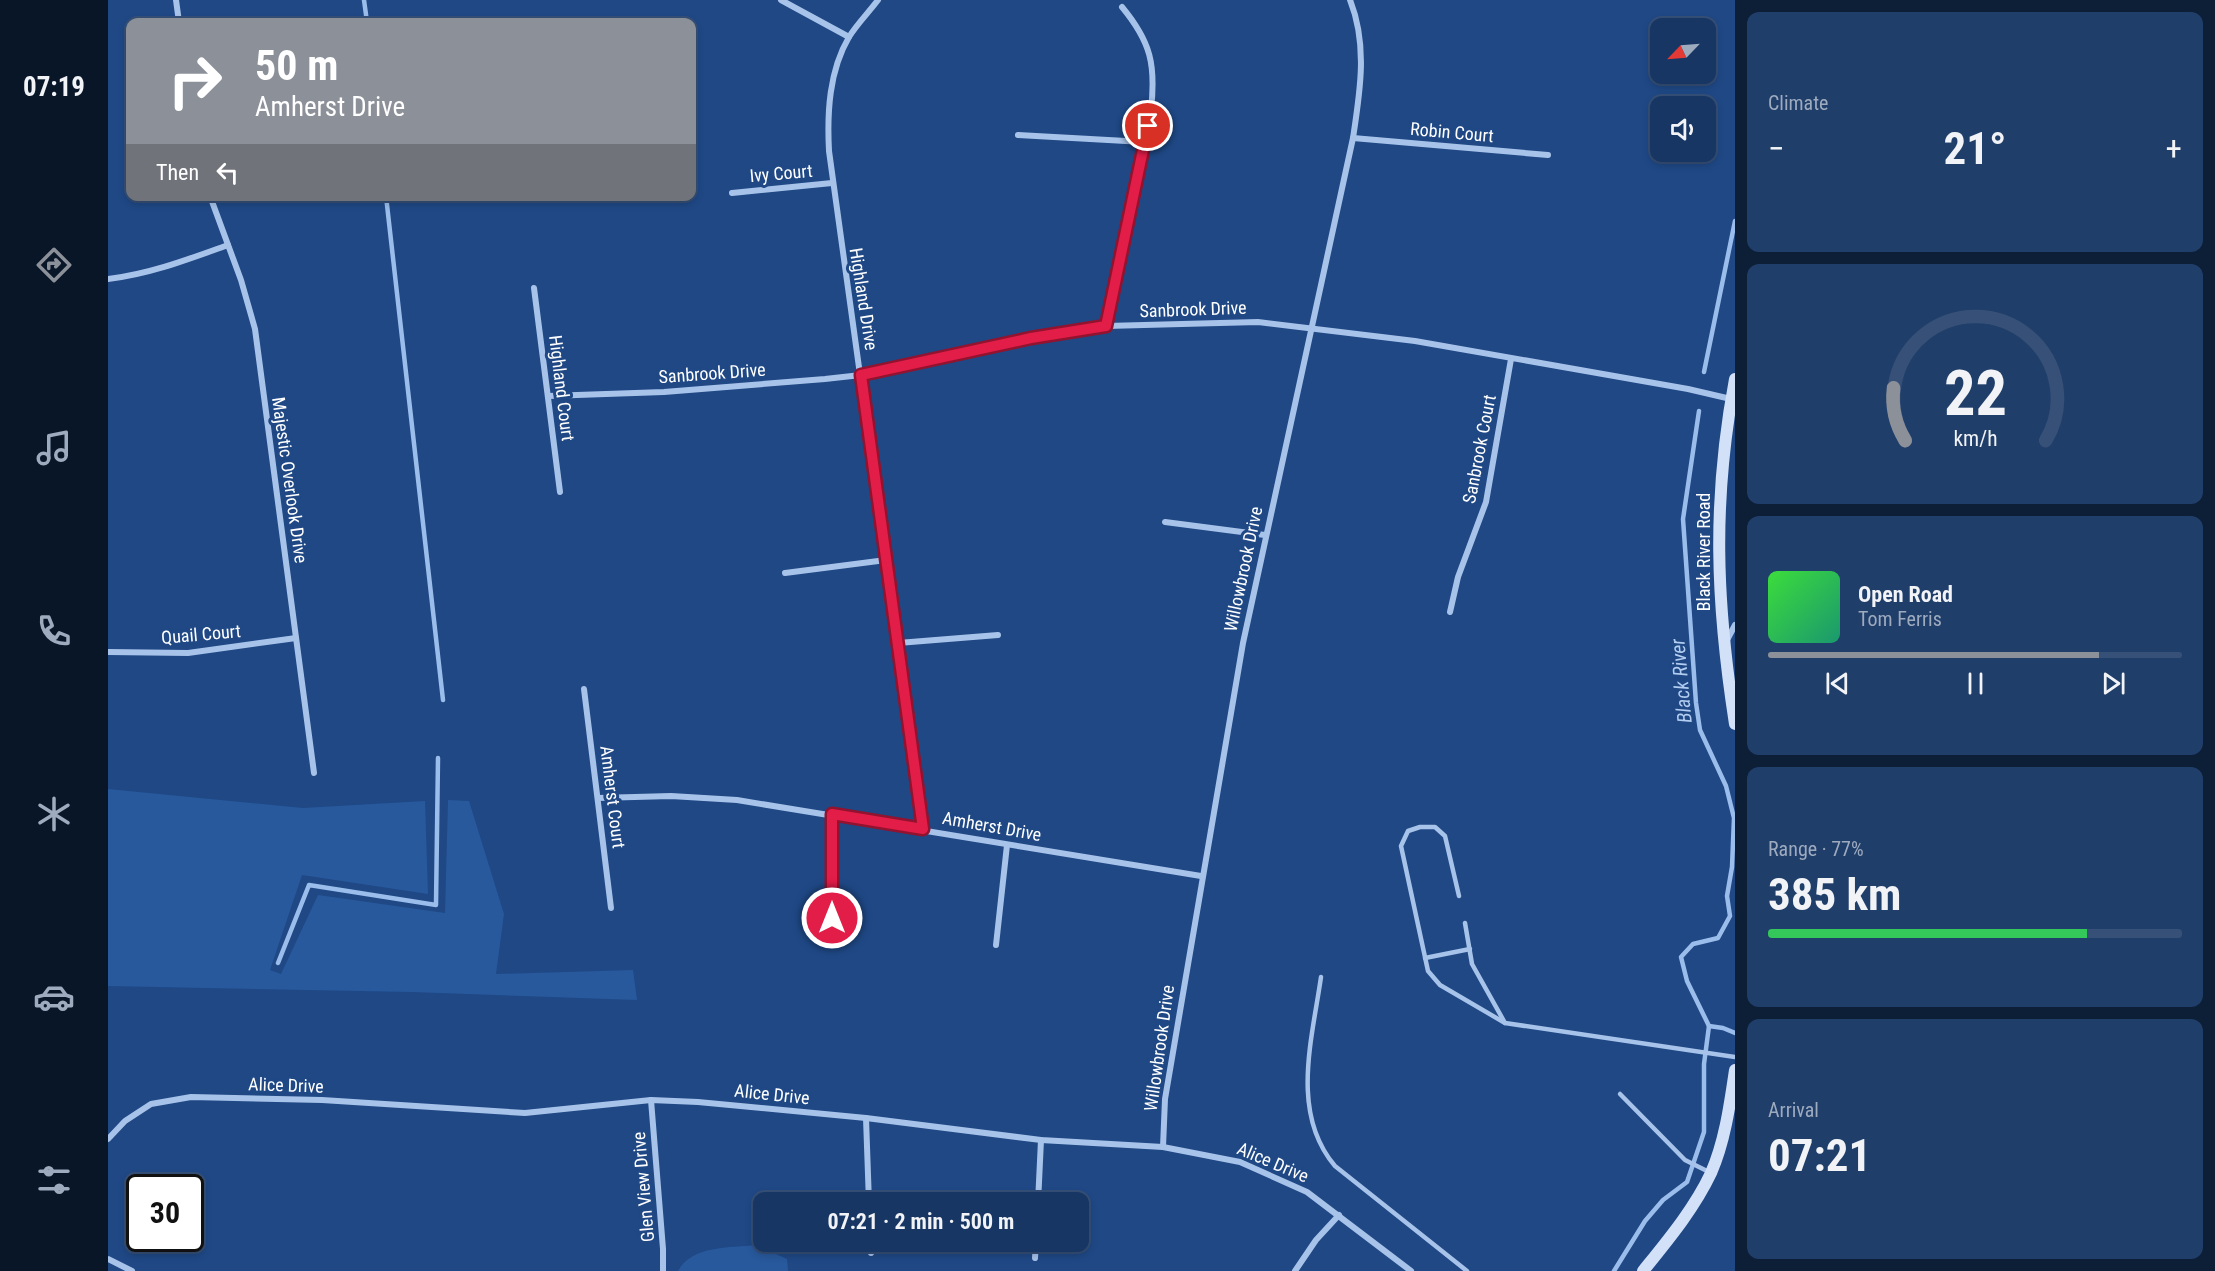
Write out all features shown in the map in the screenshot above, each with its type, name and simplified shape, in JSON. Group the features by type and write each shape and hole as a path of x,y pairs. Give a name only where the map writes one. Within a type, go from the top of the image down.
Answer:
{"street":[{"path":"176,0 178,18"},
{"path":"781,0 849,37"},
{"name":"Highland Drive","path":"878,0 849,37 835,74 829,109 832,183 861,375 923,829"},
{"name":"Willowbrook Drive","path":"1163,1147 1165,1099 1243,643 1353,138 1362,56 1356,17 1350,0"},
{"path":"1106,326 1155,79 1152,59 1136,23 1122,8"},
{"path":"1018,135 1144,142"},
{"name":"Robin Court","path":"1353,138 1548,155"},
{"name":"Ivy Court","path":"732,193 832,183"},
{"name":"Majestic Overlook Drive","path":"212,201 255,329 314,773"},
{"path":"108,279 134,276 170,266 228,245"},
{"name":"Highland Court","path":"534,288 560,492"},
{"name":"Sanbrook Drive","path":"548,396 664,392 861,375 1031,338 1106,326 1258,322 1415,341 1511,360 1688,389 1731,399"},
{"name":"Sanbrook Court","path":"1450,612 1458,577 1486,502 1511,360"},
{"name":"Black River Road","path":"1735,379 1719,507 1718,557 1723,646 1735,724"},
{"path":"1165,522 1265,536"},
{"path":"785,573 886,560"},
{"path":"1723,646 1735,625"},
{"path":"898,643 998,635"},
{"name":"Quail Court","path":"108,652 188,653 296,638"},
{"name":"Amherst Court","path":"584,689 612,908"},
{"name":"Amherst Drive","path":"598,798 698,796 832,814 1007,846 1202,876"},
{"path":"832,814 832,918"},
{"path":"996,945 1007,846"},
{"path":"1643,1271 1694,1204 1711,1173 1724,1133 1735,1070"},
{"name":"Alice Drive","path":"108,1139 125,1121 151,1104 191,1097 322,1101 525,1113 651,1100 698,1102 866,1118 1041,1140 1163,1147 1240,1162 1307,1192 1411,1271"},
{"name":"Glen View Drive","path":"651,1100 663,1271"},
{"path":"866,1118 869,1192"},
{"path":"1039,1192 1041,1140"},
{"path":"1295,1271 1316,1240 1339,1215"},
{"path":"1035,1252 1035,1258"},
{"path":"108,1259 132,1271"}],"lane":[{"path":"1459,896 1445,836 1435,827 1420,827 1408,831 1401,846 1428,971 1440,985 1505,1023 1735,1057"},
{"path":"1465,923 1477,974 1505,1023"},
{"path":"1425,958 1470,949"},
{"path":"1321,977 1306,1089 1310,1116 1324,1152 1335,1166 1467,1271"},
{"path":"1620,1094 1685,1160 1711,1173"}],"shaded area":[{"path":"108,789 303,808 425,801 428,894 302,875 270,970 281,974 318,895 445,913 448,800 469,801 504,914 496,974 633,970 637,1000 412,992 108,986"},
{"path":"753,1245 753,1252 772,1252 787,1259 788,1271 678,1271 692,1256 712,1249"}],"waterway":[{"path":"364,0 366,18"},
{"path":"387,201 443,700"},
{"name":"Black River","path":"1704,372 1735,221"},
{"name":"Black River","path":"1699,411 1683,519 1696,703 1700,730 1726,786 1734,818 1732,867 1727,896 1730,916 1718,938 1693,944 1681,957 1687,981 1709,1026 1735,1033"},
{"path":"278,963 309,885 436,905 438,758"},
{"path":"1614,1271 1645,1221 1663,1200 1687,1182 1704,1132 1704,1064 1709,1026"}],"route":[{"path":"832,918 832,814 923,829 861,375 1031,338 1106,326 1148,126"}]}
